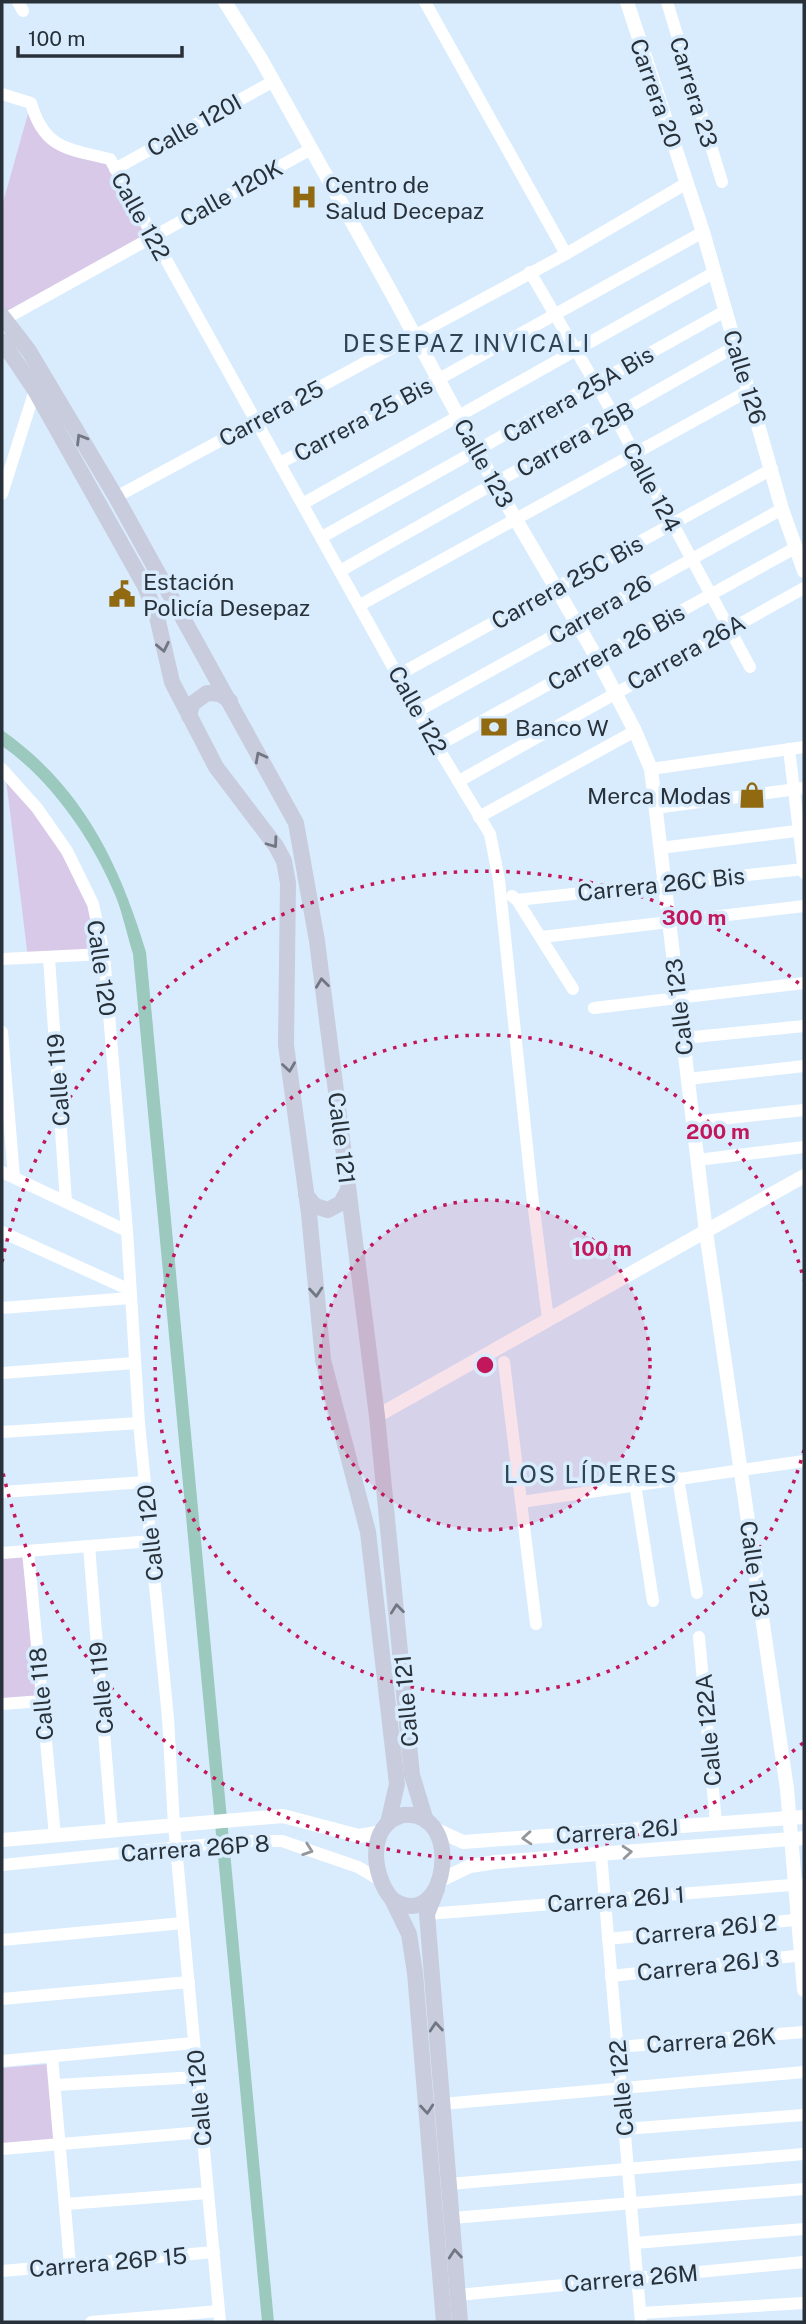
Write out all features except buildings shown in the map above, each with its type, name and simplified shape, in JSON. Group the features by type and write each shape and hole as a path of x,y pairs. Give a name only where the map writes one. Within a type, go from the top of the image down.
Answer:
{"main road":[{"path":"3,317 29,351 116,497"},
{"path":"2,341 35,390"},
{"name":"Calle 121","path":"35,390 145,586 157,617 172,682 189,716 216,767 284,861 288,883 284,1022 327,1385 353,1465 368,1532 397,1776 395,1801 385,1828"},
{"name":"Calle 121","path":"116,497 296,823 317,942 377,1416 412,1775 429,1825"},
{"path":"189,716 196,699 207,693 220,694 230,701"},
{"path":"306,1195 315,1206 328,1210 341,1203 348,1190"},
{"path":"444,2322 415,1973 409,1934 380,1880 376,1858 385,1828 408,1815 429,1825 442,1850 439,1884 427,1914 460,2322"},
{"path":"392,1899 414,1904 428,1899 439,1884"}],"street":[{"name":"Calle 123","path":"225,2 311,149 495,484 597,657 651,769 706,1232 787,1789 797,1817 800,1840"},
{"path":"425,2 566,254"},
{"name":"Carrera 20","path":"627,2 687,183"},
{"name":"Carrera 23","path":"667,2 722,181"},
{"name":"Calle 120I","path":"113,164 272,82"},
{"path":"2,94 31,103 36,123 47,138 63,148 113,164"},
{"name":"Calle 120K","path":"3,317 311,149"},
{"name":"Calle 122","path":"113,164 437,746 490,834 501,890 512,1021 548,1319"},
{"name":"Carrera 25","path":"116,497 566,254 687,183"},
{"name":"Calle 126","path":"687,183 782,509 804,571"},
{"name":"Carrera 25 Bis","path":"280,463 439,379 703,232"},
{"name":"Calle 124","path":"530,272 615,418 750,667"},
{"path":"304,503 715,272"},
{"name":"Carrera 25A Bis","path":"322,537 725,311"},
{"name":"Carrera 25B","path":"340,571 615,418 736,346"},
{"path":"2,494 35,390"},
{"path":"360,605 748,391"},
{"name":"Carrera 25C Bis","path":"398,675 772,469"},
{"name":"Carrera 26","path":"418,711 782,509"},
{"name":"Carrera 26 Bis","path":"437,746 795,548"},
{"name":"Carrera 26A","path":"459,781 727,628 804,588"},
{"path":"479,817 635,731"},
{"path":"651,769 804,747"},
{"path":"789,749 799,789 804,870"},
{"name":"Calle 120","path":"3,770 37,808 66,851 93,904 104,954 127,1231 139,1423 152,1541 174,1825 220,2317"},
{"path":"655,808 799,789"},
{"path":"660,848 802,830"},
{"name":"Carrera 26C Bis","path":"517,900 804,870"},
{"path":"501,890 517,900 573,989"},
{"path":"542,937 804,906"},
{"path":"2,959 104,954"},
{"name":"Calle 119","path":"50,958 66,1202"},
{"path":"594,1008 804,983"},
{"path":"684,1038 804,1026"},
{"path":"2,1032 8,1174 127,1231"},
{"path":"687,1079 804,1066"},
{"path":"693,1122 804,1110"},
{"path":"697,1160 804,1147"},
{"path":"377,1416 804,1176"},
{"path":"2,1231 130,1294"},
{"path":"2,1308 130,1294"},
{"path":"504,1362 536,1624"},
{"path":"2,1373 134,1363"},
{"path":"2,1432 139,1423"},
{"path":"521,1502 740,1468 804,1461"},
{"path":"678,1478 697,1592"},
{"path":"2,1492 145,1482"},
{"path":"635,1485 653,1601"},
{"path":"2,1553 152,1541"},
{"name":"Calle 119","path":"89,1546 112,1830"},
{"name":"Calle 118","path":"28,1551 55,1836"},
{"name":"Calle 122A","path":"699,1637 716,1823"},
{"path":"2,1704 42,1701"},
{"path":"764,1820 779,1806 787,1789 804,1811"},
{"name":"Carrera 26P 8","path":"2,1840 283,1816 359,1836 385,1828"},
{"name":"Carrera 26J","path":"429,1825 463,1842 797,1817"},
{"path":"794,1865 800,1840"},
{"name":"Carrera 26J","path":"439,1884 470,1866 800,1840"},
{"name":"Carrera 26P 8","path":"2,1865 241,1841 282,1841 358,1867 380,1880"},
{"path":"765,1841 779,1846 794,1865 800,1884 804,1990"},
{"name":"Calle 122","path":"601,1854 641,2318"},
{"name":"Carrera 26J 1","path":"427,1914 800,1884"},
{"name":"Carrera 26J 2","path":"608,1939 801,1920"},
{"path":"2,1940 183,1923"},
{"name":"Carrera 26J 3","path":"611,1976 803,1955"},
{"path":"2,1999 189,1982"},
{"name":"Carrera 26K","path":"617,2047 804,2032"},
{"path":"2,2061 194,2043"},
{"path":"52,2057 70,2265"},
{"path":"442,2104 804,2072"},
{"path":"56,2085 198,2077"},
{"path":"625,2129 804,2115"},
{"path":"2,2149 203,2132"},
{"path":"449,2184 804,2154"},
{"path":"452,2218 804,2189"},
{"path":"66,2204 208,2193"},
{"path":"635,2243 804,2229"},
{"name":"Carrera 26P 15","path":"2,2271 214,2252"},
{"name":"Carrera 26M","path":"458,2295 804,2262"},
{"path":"641,2318 804,2303"},
{"path":"91,2322 220,2317"}],"shaded area":[{"path":"31,103 47,138 110,159 152,236 10,315 2,307 2,206"},
{"path":"2,730 54,775 94,828 123,887 146,952 274,2322 262,2322 133,954 116,897 96,855 54,794 38,776 2,746"},
{"path":"5,771 37,808 93,904 104,954 28,958"},
{"path":"28,1551 42,1701 2,1704 2,1553"},
{"path":"48,2064 55,2139 2,2144 2,2068"}],"place":[{"name":"Centro de Salud Decepaz","path":"304,197"},
{"name":"Estación Policía Desepaz","path":"122,594"},
{"name":"Banco W","path":"494,727"},
{"name":"Merca Modas","path":"752,795"}],"district":[{"name":"DESEPAZ INVICALI","path":"467,343"},
{"name":"LOS LÍDERES","path":"591,1474"}]}
